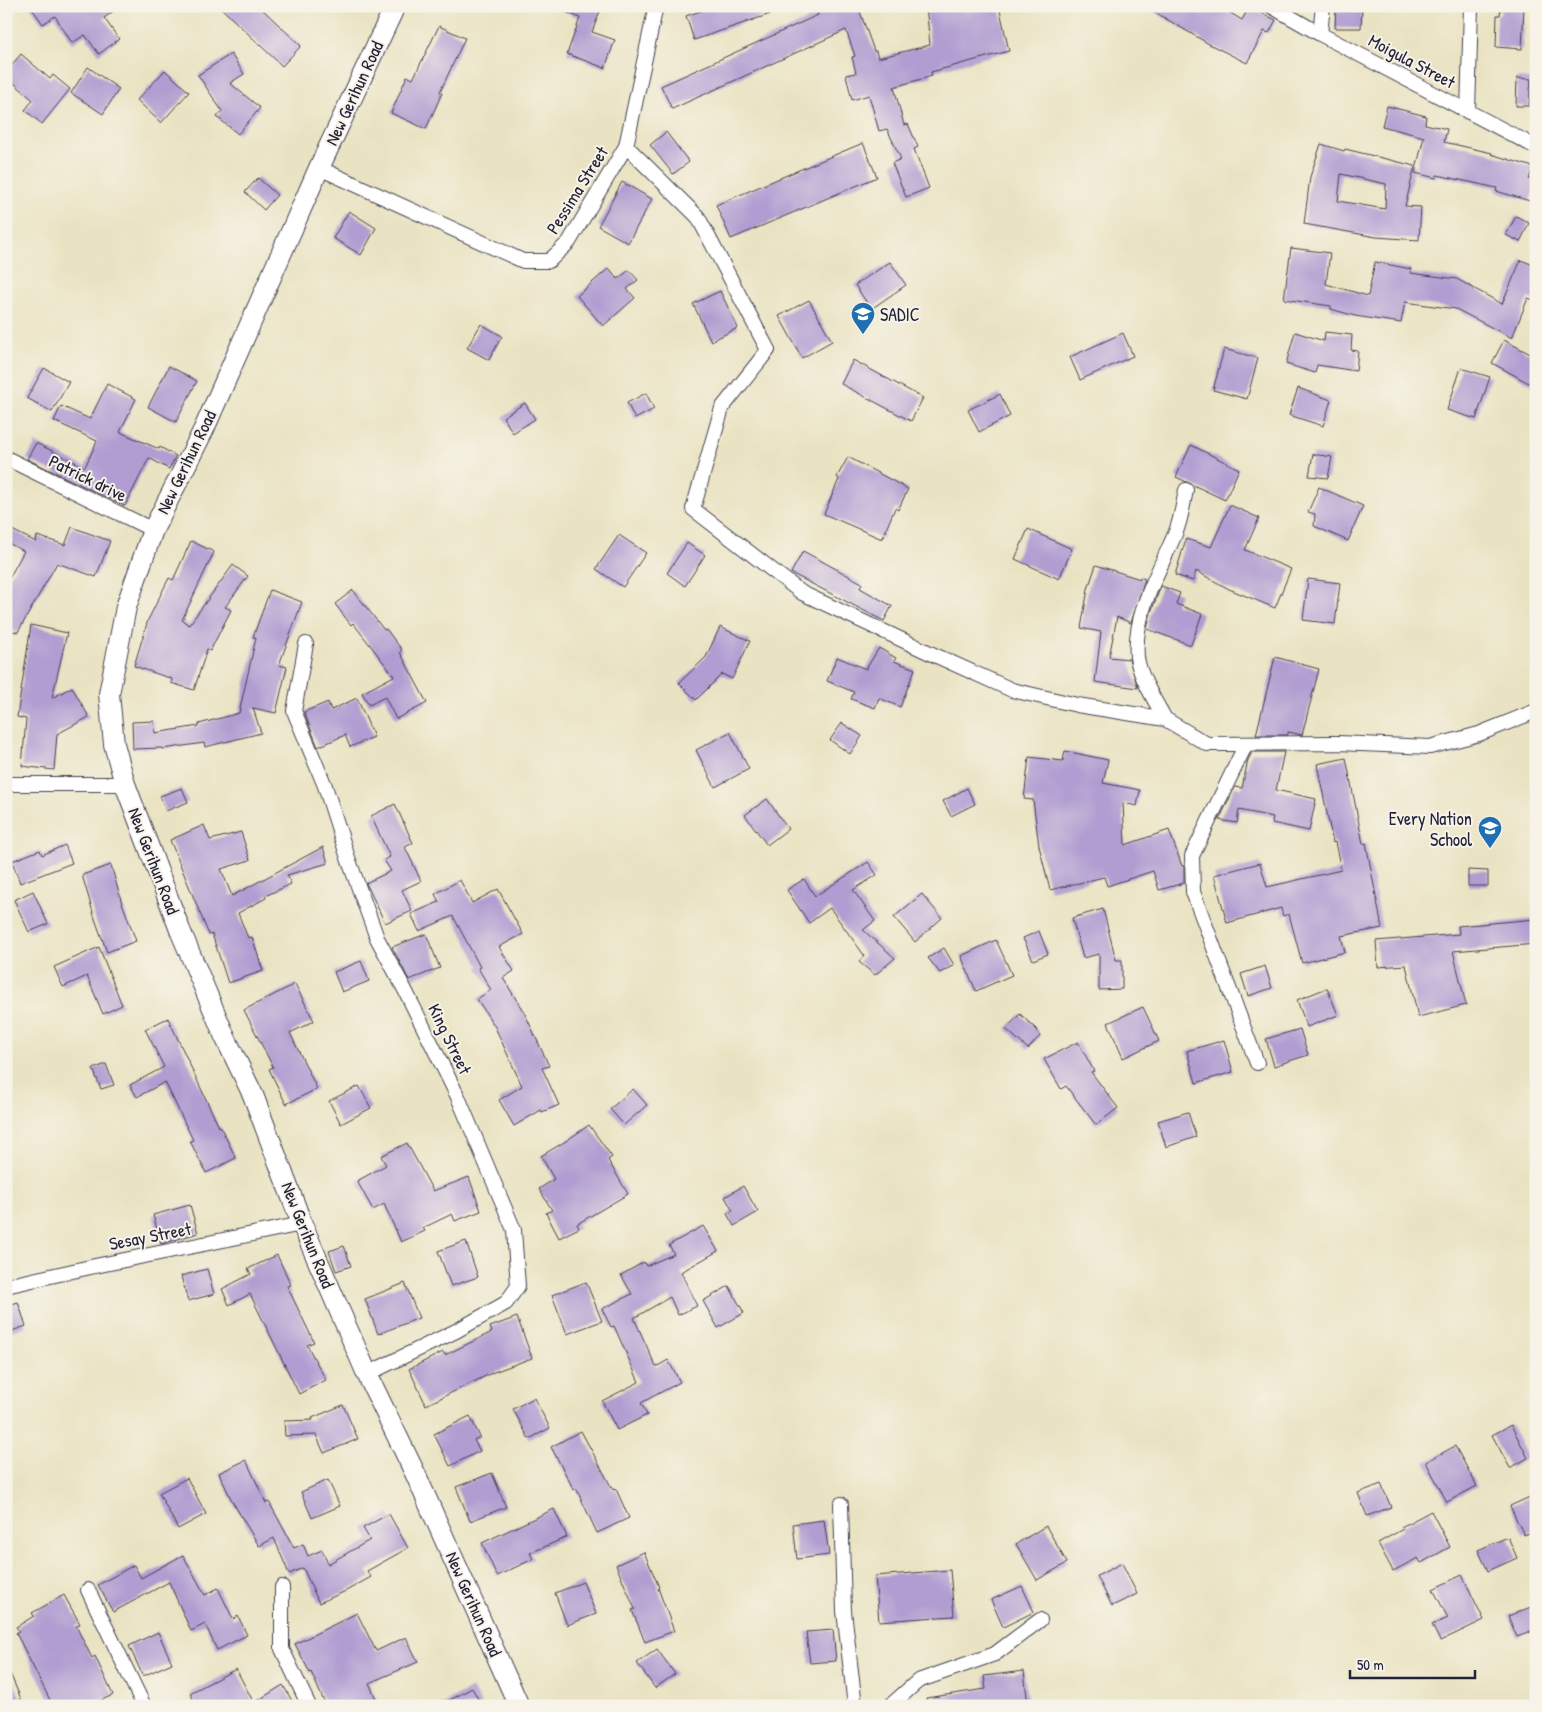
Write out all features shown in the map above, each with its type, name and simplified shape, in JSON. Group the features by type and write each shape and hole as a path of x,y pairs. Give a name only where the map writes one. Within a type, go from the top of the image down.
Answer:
{"street":[{"name":"New Gerihun Road","path":"395,6 318,168 204,429 153,530 126,607 109,694 114,744 125,784 180,930 225,1037 253,1095 302,1224 367,1374 415,1473 520,1706"},
{"name":"Pessima Street","path":"318,168 523,261 549,261 569,242 626,146 656,6"},
{"name":"Moigula Street","path":"1272,6 1320,34 1536,147"},
{"path":"1320,34 1323,6"},
{"path":"1468,112 1471,6"},
{"path":"626,146 698,217 768,350 722,408 694,509 802,593 1012,690 1077,705 1165,719 1207,744 1338,744 1430,747 1480,734 1536,711"},
{"name":"Patrick drive","path":"6,458 153,530"},
{"path":"1165,719 1144,678 1137,658 1138,631 1152,582 1176,532 1186,490"},
{"name":"King Street","path":"306,644 294,711 325,786 348,858 377,938 458,1097 514,1230 518,1286 506,1303 456,1331 367,1374"},
{"path":"1246,744 1192,856 1193,892 1257,1063"},
{"path":"6,784 125,784"},
{"name":"Sesay Street","path":"6,1286 302,1224"},
{"path":"841,1504 844,1610 855,1706"},
{"path":"282,1587 282,1649 309,1706"},
{"path":"88,1590 144,1706"},
{"path":"890,1706 918,1681 995,1654 1040,1620"}],"building":[{"path":"30,6 120,6 104,18 119,39 99,54 85,35 72,43 55,16 43,24"},
{"path":"219,6 259,6 301,46 282,66"},
{"path":"552,6 602,6 592,32 615,40 605,68 567,54 580,18"},
{"path":"715,6 785,6 785,9 694,40 686,16"},
{"path":"815,6 858,6 878,58 930,45 926,6 999,6 1009,51 931,72 932,76 894,87 904,125 908,124 918,147 914,149 929,188 906,197 892,163 901,159 887,129 879,131 869,95 852,100 846,75 856,73 852,57 855,56 846,30 672,109 661,86 818,15"},
{"path":"1144,6 1219,6 1242,20 1249,7 1276,20 1269,33 1264,31 1247,63 1209,44"},
{"path":"1336,6 1362,6 1361,28 1335,28"},
{"path":"1501,6 1524,6 1522,49 1496,47 1497,15 1500,15"},
{"path":"439,26 465,38 440,92 442,93 426,129 391,113 407,76 413,79"},
{"path":"21,54 50,79 53,75 70,89 42,124 25,110 33,100 6,76 6,72"},
{"path":"231,54 244,74 230,83 260,108 238,134 217,117 222,111 198,75"},
{"path":"88,67 119,89 103,114 71,93"},
{"path":"165,70 189,92 161,123 137,100"},
{"path":"1517,78 1531,79 1529,106 1516,106"},
{"path":"1387,106 1426,116 1425,124 1447,129 1444,142 1492,153 1533,167 1529,179 1536,181 1536,184 1530,201 1496,191 1497,188 1437,175 1436,178 1415,173 1424,137 1382,126"},
{"path":"666,132 689,162 673,174 650,145"},
{"path":"863,143 877,177 731,239 716,205"},
{"path":"1321,144 1344,151 1345,149 1415,166 1405,206 1421,207 1419,240 1376,237 1304,224 1310,177","holes":["1341,174 1386,184 1385,209 1338,201"]},
{"path":"258,178 277,195 264,210 245,192"},
{"path":"622,182 652,199 628,243 598,226"},
{"path":"349,211 376,228 361,255 333,238"},
{"path":"1516,216 1529,223 1520,242 1506,235"},
{"path":"1291,248 1330,253 1326,284 1368,296 1375,262 1411,269 1410,273 1457,279 1502,304 1521,260 1536,266 1536,301 1528,298 1512,338 1456,309 1405,302 1401,323 1355,316 1331,309 1331,306 1284,299"},
{"path":"890,262 906,285 871,309 855,285"},
{"path":"609,268 618,279 629,270 638,280 627,289 635,298 603,326 577,296"},
{"path":"720,291 738,328 711,341 693,304"},
{"path":"809,300 832,341 802,358 779,316"},
{"path":"481,324 502,336 489,360 467,348"},
{"path":"1295,332 1324,341 1325,332 1352,335 1351,350 1358,351 1356,371 1317,365 1315,373 1286,364"},
{"path":"1123,333 1133,356 1080,380 1070,357"},
{"path":"1504,340 1536,357 1536,387 1492,363"},
{"path":"1224,349 1258,358 1247,399 1213,390"},
{"path":"853,360 923,398 911,421 841,384"},
{"path":"169,366 197,381 176,422 148,407"},
{"path":"44,368 69,382 52,412 27,398"},
{"path":"1461,368 1490,377 1476,419 1447,410"},
{"path":"107,384 136,399 120,432 159,449 160,447 176,456 169,469 149,458 125,506 27,459 36,443 85,467 97,441 54,421 61,406 90,419"},
{"path":"1298,388 1331,400 1323,426 1289,415"},
{"path":"646,393 654,409 635,419 627,403"},
{"path":"1000,394 1010,416 979,432 968,410"},
{"path":"525,403 535,419 513,433 503,417"},
{"path":"1191,445 1239,469 1225,500 1176,477"},
{"path":"1313,454 1332,457 1328,478 1309,476"},
{"path":"848,457 908,489 898,510 895,508 882,539 824,514 839,479 837,477"},
{"path":"1319,487 1363,506 1348,541 1314,526 1315,514 1308,512"},
{"path":"1230,505 1259,518 1245,550 1291,569 1275,608 1229,589 1196,571 1193,581 1175,575 1186,539 1211,547"},
{"path":"6,527 36,542 37,536 65,545 72,527 110,541 96,577 57,563 18,632 6,630 6,584 24,551 6,542"},
{"path":"1028,529 1072,549 1059,579 1015,559"},
{"path":"619,535 646,553 623,587 596,569"},
{"path":"191,541 214,552 182,620 189,625 233,565 248,576 225,607 231,610 210,651 207,649 194,690 171,683 172,679 134,666 148,620 169,578 173,580"},
{"path":"687,543 705,555 685,586 667,573"},
{"path":"803,551 862,583 860,588 892,606 884,621 791,573"},
{"path":"1096,565 1145,579 1131,623 1117,617 1109,657 1129,659 1138,688 1095,682 1101,632 1081,628 1088,589"},
{"path":"1308,579 1340,583 1335,624 1303,620"},
{"path":"1161,586 1180,593 1176,604 1202,614 1191,645 1147,629"},
{"path":"270,590 302,602 279,665 287,667 276,713 253,708 261,733 205,747 204,743 163,749 133,749 132,722 154,721 155,733 199,726 199,724 239,713 256,638 253,637"},
{"path":"353,590 402,650 400,652 427,703 396,719 385,697 369,705 362,693 394,676 353,623 351,625 335,604"},
{"path":"31,625 67,633 52,698 72,687 89,717 57,734 54,770 22,766 26,719 17,717"},
{"path":"720,627 750,641 732,679 722,674 696,700 679,683 706,657"},
{"path":"879,648 896,658 894,661 915,669 900,707 879,698 875,708 851,699 854,692 827,681 837,657 866,669"},
{"path":"1275,657 1319,669 1302,735 1288,732 1288,735 1256,735"},
{"path":"357,698 374,737 350,747 345,735 318,747 304,712 328,702 331,710"},
{"path":"842,723 862,736 850,754 830,740"},
{"path":"730,732 749,769 715,787 696,750"},
{"path":"1065,751 1108,760 1103,783 1140,790 1137,806 1123,803 1125,845 1169,830 1182,866 1184,866 1184,883 1159,890 1153,871 1107,886 1104,877 1050,890 1039,846 1033,800 1024,799 1029,757 1063,761"},
{"path":"1252,752 1284,752 1276,790 1316,799 1309,831 1272,823 1273,817 1239,810 1237,823 1219,820 1235,787 1242,788 1248,760"},
{"path":"1346,758 1363,844 1366,843 1382,928 1341,936 1345,952 1302,963 1289,914 1283,916 1281,908 1227,923 1214,875 1260,863 1267,887 1341,870 1335,842 1333,843 1317,764"},
{"path":"182,788 188,802 166,811 160,796"},
{"path":"967,788 975,804 951,816 943,801"},
{"path":"767,799 788,829 767,845 745,815"},
{"path":"395,804 413,843 405,847 421,881 402,890 412,911 385,923 366,883 391,871 384,860 390,857 371,816"},
{"path":"204,825 210,840 241,832 250,860 221,869 232,896 323,847 328,863 287,875 291,884 265,896 266,898 238,913 248,938 252,937 263,971 228,983 212,934 209,935 170,840"},
{"path":"65,845 72,863 20,883 12,861 40,850 42,855"},
{"path":"868,862 877,875 853,890 875,921 863,930 895,958 875,975 859,962 864,955 830,908 809,923 787,890 804,879 815,896"},
{"path":"111,865 136,941 107,952 82,875"},
{"path":"1468,870 1488,871 1488,886 1468,886"},
{"path":"460,880 472,903 498,889 523,934 499,947 514,971 503,978 525,1014 549,1066 542,1068 559,1105 542,1112 541,1110 514,1126 499,1100 522,1086 495,1027 477,999 491,990 478,968 480,967 453,916 419,931 411,914 439,902 435,894"},
{"path":"33,891 48,924 29,932 14,900"},
{"path":"922,894 942,918 915,942 894,917"},
{"path":"1103,909 1116,960 1122,960 1122,989 1099,990 1099,954 1083,958 1072,918"},
{"path":"1536,919 1536,944 1453,951 1466,1005 1418,1017 1406,965 1378,967 1376,941 1459,934 1458,926"},
{"path":"1039,931 1048,954 1033,960 1023,938"},
{"path":"426,934 440,968 409,980 392,947"},
{"path":"996,940 1012,975 976,991 961,956"},
{"path":"99,947 122,1005 103,1014 87,976 63,987 54,967"},
{"path":"944,948 954,965 940,973 928,958"},
{"path":"361,961 369,981 342,992 334,972"},
{"path":"1265,966 1272,988 1248,996 1241,974"},
{"path":"295,984 314,1021 290,1033 317,1089 286,1104 269,1069 273,1067 244,1010"},
{"path":"1327,988 1338,1015 1307,1027 1297,1000"},
{"path":"1143,1007 1159,1041 1123,1058 1108,1023"},
{"path":"1020,1014 1037,1030 1040,1036 1028,1049 1006,1029"},
{"path":"168,1018 219,1127 236,1158 206,1173 190,1141 193,1140 165,1082 137,1097 130,1085 164,1067 145,1029"},
{"path":"1300,1029 1308,1055 1274,1066 1266,1039"},
{"path":"1224,1040 1233,1072 1196,1083 1187,1051"},
{"path":"1078,1042 1094,1071 1091,1072 1118,1108 1096,1125 1066,1086 1061,1089 1044,1059"},
{"path":"106,1064 114,1085 101,1089 93,1069"},
{"path":"359,1086 371,1108 341,1124 329,1101"},
{"path":"633,1089 647,1105 624,1125 610,1109"},
{"path":"1188,1112 1196,1137 1166,1147 1158,1121"},
{"path":"589,1125 612,1157 608,1160 628,1194 577,1224 579,1228 559,1238 546,1213 552,1210 539,1189 554,1179 541,1156"},
{"path":"407,1143 433,1191 469,1177 481,1211 455,1221 452,1214 423,1228 425,1231 401,1242 384,1204 373,1210 357,1181 386,1165 381,1156"},
{"path":"743,1186 758,1212 734,1226 727,1214 733,1211 725,1197"},
{"path":"190,1205 198,1233 161,1244 153,1215"},
{"path":"703,1226 718,1251 681,1272 697,1306 678,1315 670,1297 634,1318 656,1367 668,1360 680,1382 641,1403 647,1415 617,1430 602,1401 639,1382 614,1326 611,1327 602,1309 632,1294 621,1275 644,1262 646,1266 674,1254 669,1245"},
{"path":"466,1241 478,1277 451,1286 438,1251"},
{"path":"344,1246 351,1266 336,1271 329,1251"},
{"path":"277,1255 291,1285 287,1286 314,1342 307,1345 326,1380 299,1394 250,1294 229,1305 222,1289 251,1274 248,1269"},
{"path":"207,1269 214,1294 188,1301 181,1276"},
{"path":"586,1282 602,1321 567,1334 552,1295"},
{"path":"405,1283 419,1318 378,1334 365,1299"},
{"path":"729,1286 744,1313 718,1328 703,1301"},
{"path":"18,1302 26,1326 6,1333 6,1306"},
{"path":"517,1317 532,1358 494,1372 426,1405 409,1369 443,1352 445,1355 492,1332 490,1327"},
{"path":"534,1398 550,1428 529,1439 513,1409"},
{"path":"343,1405 358,1439 324,1453 316,1435 285,1436 284,1421 313,1420 312,1418"},
{"path":"470,1416 480,1437 474,1440 480,1451 450,1466 434,1434"},
{"path":"1511,1425 1528,1458 1510,1468 1492,1435"},
{"path":"581,1431 613,1490 616,1489 629,1518 597,1533 576,1488 574,1490 551,1447"},
{"path":"1455,1446 1477,1486 1447,1502 1426,1462"},
{"path":"246,1460 266,1503 269,1502 294,1548 303,1544 308,1556 322,1550 328,1564 370,1540 363,1528 389,1514 408,1548 367,1571 371,1577 319,1603 303,1568 289,1574 274,1538 259,1546 232,1501 219,1473"},
{"path":"492,1473 506,1507 470,1521 456,1487"},
{"path":"187,1478 206,1514 178,1529 159,1493"},
{"path":"328,1480 340,1506 312,1518 301,1492"},
{"path":"1381,1484 1391,1507 1367,1516 1358,1493"},
{"path":"1532,1496 1536,1503 1536,1529 1524,1535 1510,1506"},
{"path":"554,1509 567,1537 530,1553 533,1559 497,1576 482,1543"},
{"path":"1431,1511 1450,1547 1421,1563 1418,1558 1393,1571 1378,1543 1403,1529 1401,1527"},
{"path":"824,1520 829,1555 797,1559 793,1524"},
{"path":"1046,1526 1067,1563 1037,1580 1016,1544"},
{"path":"1508,1537 1517,1558 1488,1571 1478,1550"},
{"path":"644,1552 659,1587 674,1631 645,1642 632,1610 635,1609 616,1565"},
{"path":"183,1555 205,1595 218,1588 233,1619 238,1616 247,1635 217,1650 205,1624 191,1631 169,1582 113,1612 98,1585 134,1565 141,1578"},
{"path":"1122,1563 1137,1594 1112,1606 1097,1576"},
{"path":"950,1570 954,1616 879,1621 875,1576"},
{"path":"1462,1575 1484,1620 1440,1641 1432,1625 1448,1618 1433,1589"},
{"path":"583,1582 596,1614 567,1625 555,1593"},
{"path":"1022,1586 1034,1612 1003,1627 991,1600"},
{"path":"64,1595 80,1624 76,1626 92,1658 95,1656 113,1695 88,1706 53,1706 16,1633 19,1631 16,1627 34,1616 32,1613"},
{"path":"1536,1605 1536,1630 1517,1637 1508,1616"},
{"path":"357,1613 376,1651 406,1637 418,1662 369,1683 377,1701 366,1706 326,1706 311,1672 295,1644"},
{"path":"833,1630 836,1661 810,1663 806,1632"},
{"path":"158,1632 172,1663 143,1676 129,1646"},
{"path":"657,1649 675,1674 655,1688 637,1663"},
{"path":"6,1664 24,1706 6,1706"},
{"path":"236,1669 254,1703 283,1685 295,1706 197,1706 190,1693"},
{"path":"1024,1671 1028,1706 927,1706 926,1698 986,1689 984,1676"},
{"path":"472,1688 482,1706 439,1706"}],"place":[{"name":"SADIC","path":"863,335"},
{"name":"Every Nation School","path":"1490,849"}]}
